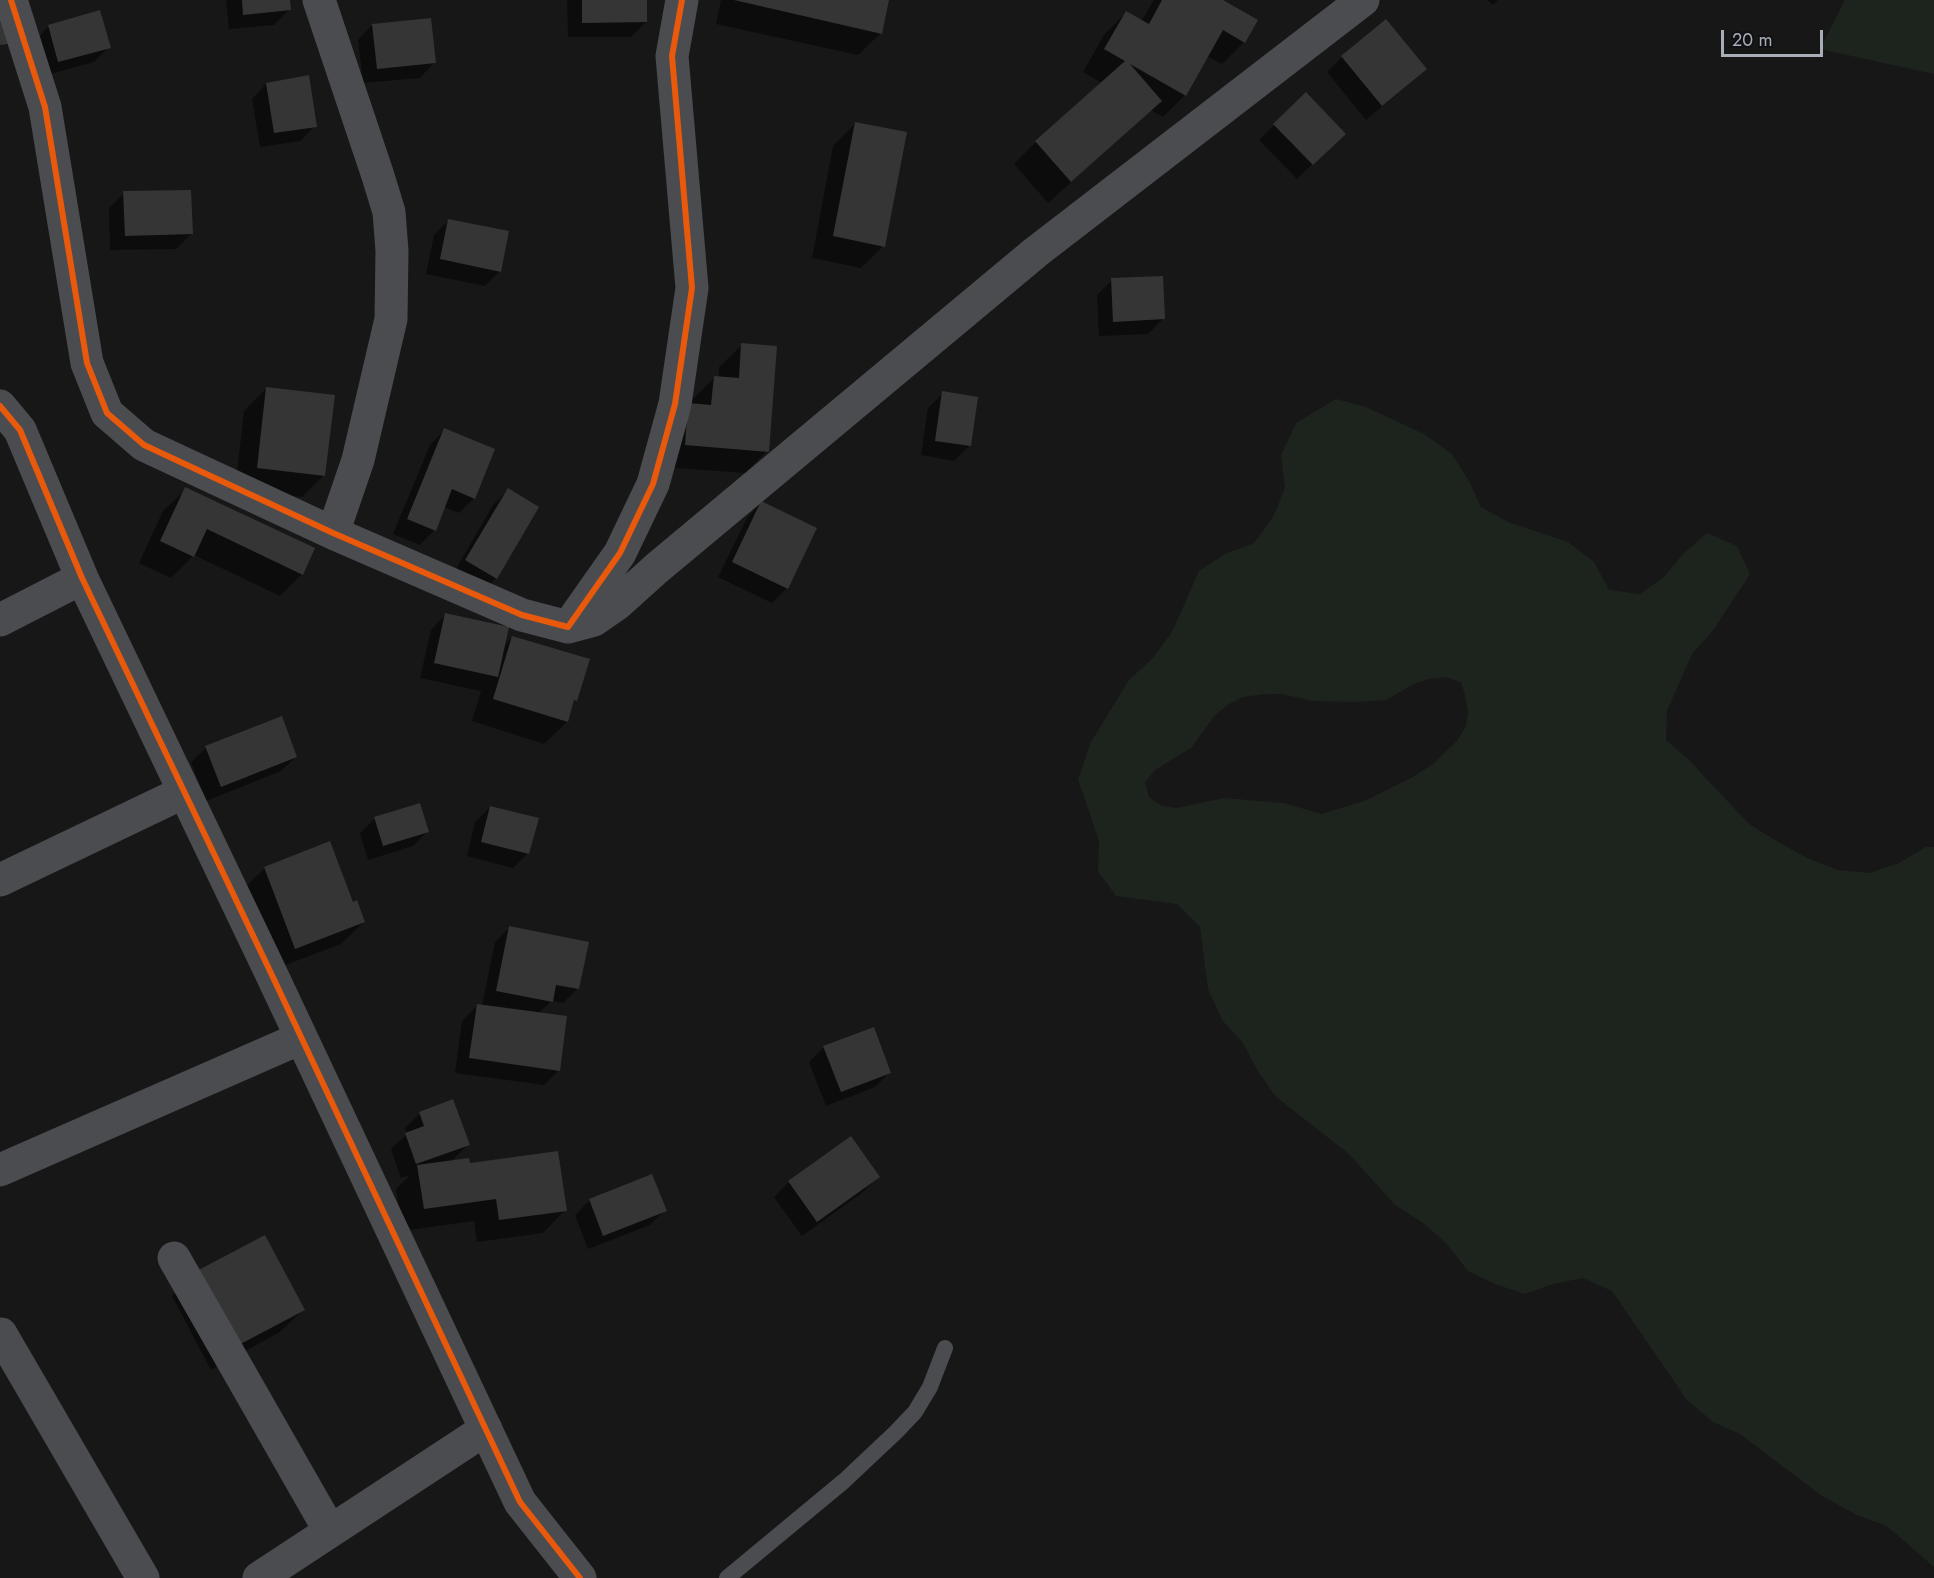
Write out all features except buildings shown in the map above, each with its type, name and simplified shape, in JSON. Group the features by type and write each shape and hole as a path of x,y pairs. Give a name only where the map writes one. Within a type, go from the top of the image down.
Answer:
{"street":[{"path":"11,0 45,107 87,363 107,413 144,445 333,533 522,615 568,627 594,620 617,604 1035,252 1363,0"},
{"path":"319,0 389,212 392,251 391,319 358,460 333,533"},
{"path":"568,627 620,553 653,484 675,404 692,288 672,56 682,0"},
{"path":"0,406 20,430 82,578 520,1502 580,1578"},
{"path":"0,620 82,578"},
{"path":"0,880 184,792"},
{"path":"0,1170 302,1038"},
{"path":"174,1258 330,1531"},
{"path":"0,1334 143,1578"},
{"path":"259,1578 486,1429"}],"lane":[{"path":"728,1578 826,1496 915,1412 930,1387 945,1348"}],"shaded area":[{"path":"1845,0 1934,0 1934,74 1820,49"},
{"path":"1336,399 1366,407 1424,434 1452,454 1469,481 1481,507 1508,522 1568,542 1594,562 1609,590 1640,594 1664,577 1684,553 1707,533 1737,546 1750,574 1714,629 1692,654 1667,711 1666,740 1688,759 1749,824 1809,859 1838,870 1870,873 1899,863 1926,847 1934,847 1934,1567 1887,1526 1857,1515 1822,1496 1740,1434 1713,1422 1687,1400 1612,1291 1583,1278 1553,1284 1525,1294 1495,1284 1468,1271 1446,1243 1422,1222 1395,1205 1349,1154 1275,1096 1243,1043 1222,1020 1208,989 1200,927 1177,904 1116,896 1098,871 1099,841 1078,779 1091,742 1129,680 1153,658 1172,632 1199,571 1225,554 1254,543 1273,517 1285,488 1281,455 1296,423","holes":["1446,677 1461,682 1468,712 1466,726 1457,741 1433,764 1413,777 1367,800 1322,814 1283,803 1224,798 1177,808 1162,806 1149,797 1145,782 1155,770 1191,748 1215,715 1243,697 1282,694 1313,701 1386,700 1428,679"]}],"cycle path":[{"path":"11,0 45,107 87,363 107,413 144,445 333,533 522,615 568,627 620,553 653,484 675,404 692,288 672,56 682,0"},
{"path":"0,406 20,430 82,578 520,1502 580,1578"}]}
